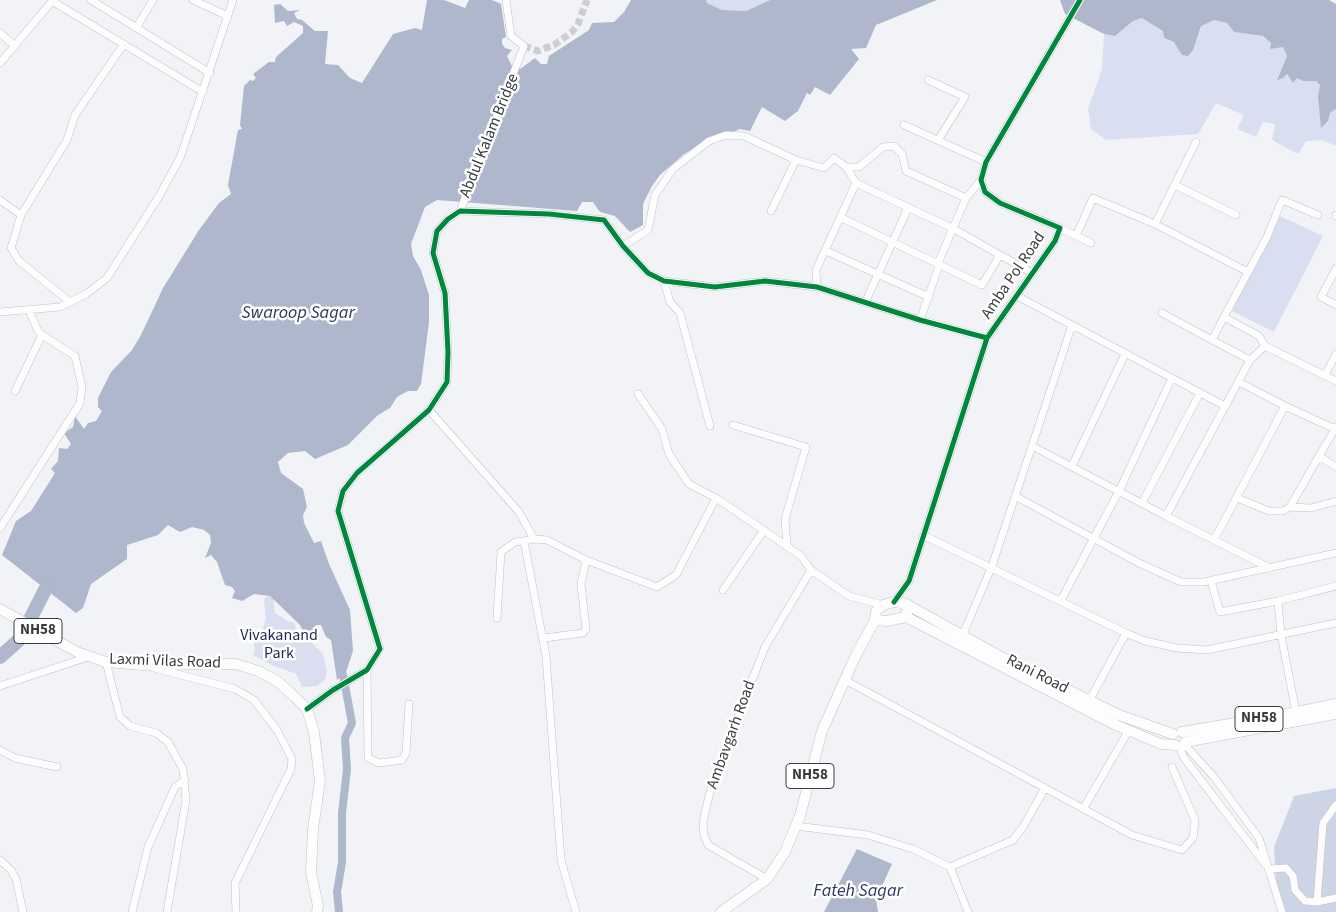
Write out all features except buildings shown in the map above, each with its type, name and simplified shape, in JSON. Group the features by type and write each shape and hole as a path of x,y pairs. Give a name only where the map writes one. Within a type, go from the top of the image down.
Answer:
{"highway":[{"name":"NH58","path":"721,912 767,879 785,852 796,826 822,731 875,620 876,611 883,605 894,602 906,604"},
{"name":"Rani Road","path":"906,604 963,634 1006,660 1119,715 1180,740 1336,704"},
{"path":"875,620 888,621 906,617 909,611 906,604"},
{"name":"Laxmi Vilas Road","path":"0,609 77,652 106,662 142,665 236,664 258,671 277,681 307,709"},
{"name":"NH58","path":"906,617 1129,730 1161,744 1336,714"},
{"path":"307,709 314,732 320,781 313,829 311,872 319,910"}],"street":[{"path":"91,0 210,73"},
{"path":"136,28 153,0"},
{"path":"193,0 228,16"},
{"path":"0,312 60,307 107,278 143,222 180,158 233,0"},
{"name":"Abdul Kalam Bridge","path":"460,211 524,46 511,36 506,0"},
{"path":"920,320 938,269 938,263 966,198 981,180 986,162 1080,0"},
{"path":"0,63 53,1 203,92"},
{"path":"0,33 15,46"},
{"path":"70,302 19,261 11,248 22,215 66,140 75,116 124,44"},
{"path":"928,80 966,97 938,140"},
{"path":"904,125 986,162"},
{"path":"623,246 648,230 655,195 673,169 709,141 726,135 744,136 796,160 824,168 834,158 846,167 856,183 954,229 1032,273"},
{"path":"1155,224 1196,142"},
{"path":"846,167 859,167 883,148 894,146 902,154 906,171 966,198"},
{"path":"771,211 796,160"},
{"name":"Amba Pol Road","path":"894,602 909,581 925,536 987,338 1055,241 1060,228 1000,203 985,192 981,180"},
{"path":"816,286 816,270 842,218 856,183"},
{"path":"1175,185 1236,215"},
{"path":"1076,236 1092,198 1155,224 1248,272"},
{"path":"0,200 22,215"},
{"path":"1212,340 1267,237 1282,200 1318,215"},
{"path":"865,303 908,208"},
{"path":"307,709 333,690 367,670 380,649 338,511 343,491 357,473 429,410 447,382 448,352 444,293 432,253 437,231 448,219 460,211 549,214 604,220 623,246 648,273 664,282 715,287 765,281 816,286 920,320 987,338"},
{"path":"842,218 982,285 1000,255"},
{"path":"1060,228 1091,243"},
{"path":"826,251 928,297"},
{"path":"1336,268 1322,297 1336,305"},
{"path":"664,282 670,302 680,313 710,426"},
{"path":"1017,296 1225,406"},
{"path":"0,528 80,403 82,387 75,356 38,331 28,310"},
{"path":"1162,313 1250,360"},
{"path":"1224,318 1258,336 1265,346 1336,381"},
{"path":"963,634 992,566 1072,326"},
{"path":"15,391 42,334"},
{"path":"1166,516 1250,360 1265,346"},
{"path":"1072,466 1125,354"},
{"path":"1325,375 1336,354"},
{"path":"1061,600 1119,491 1172,378"},
{"path":"1237,498 1269,511 1283,511 1290,506 1336,428 1286,406 1239,382"},
{"path":"1142,503 1200,393"},
{"path":"638,394 662,429 669,454 689,484 716,498 787,546 801,556 811,570 849,596 883,605"},
{"path":"1214,540 1286,406"},
{"path":"429,410 519,512 534,538"},
{"path":"733,424 806,447 785,519 787,546"},
{"path":"1032,446 1270,568"},
{"path":"1319,456 1336,467"},
{"path":"1015,496 1139,563 1181,582 1211,581 1336,553"},
{"path":"497,618 501,552 515,542 534,538 547,540 586,560 657,587 676,575 716,498"},
{"path":"1290,506 1311,508 1336,501"},
{"path":"724,590 764,530"},
{"path":"925,536 992,566 1126,633 1145,641 1176,648 1207,650 1336,623"},
{"path":"524,541 544,638 561,860 576,912"},
{"path":"544,638 583,634 586,629 581,584 586,560"},
{"name":"Ambavgarh Road","path":"767,879 708,845 704,835 703,822 712,783 764,647 811,570"},
{"path":"1211,581 1220,612 1278,601 1336,586"},
{"path":"1278,601 1281,635 1296,712"},
{"path":"1089,701 1126,633"},
{"path":"0,686 88,657"},
{"path":"106,662 120,717 130,726 156,734 168,742 183,769 186,800 167,912"},
{"path":"142,665 235,690 254,700 277,730 292,759 291,769 234,883 236,912"},
{"path":"367,670 368,758 379,763 402,760 406,753 409,704"},
{"path":"845,680 1132,835 1182,850 1194,838 1195,820 1172,767"},
{"path":"1083,808 1129,730"},
{"name":"Rani Road","path":"1180,740 1214,778 1259,838 1282,912"},
{"name":"Rani Road","path":"1180,740 1184,758 1268,869"},
{"path":"0,750 15,758 57,767"},
{"path":"132,912 148,847 175,787 185,780"},
{"path":"950,866 1013,840 1023,827 1045,788"},
{"path":"1317,902 1323,824 1336,805"},
{"path":"796,826 868,835 913,849 950,866 968,912"},
{"path":"0,860 11,870 16,879 23,912"},
{"path":"1268,869 1286,868 1293,876 1295,890 1305,901 1317,902 1336,898"}],"green space":[{"path":"706,0 770,0 746,11 722,10 707,3"},
{"path":"1142,18 1163,31 1164,38 1175,42 1182,55 1193,50 1201,26 1214,20 1227,23 1234,32 1263,36 1271,43 1270,48 1283,47 1287,56 1277,79 1287,73 1293,83 1297,78 1316,81 1320,85 1318,96 1328,121 1330,113 1336,109 1336,146 1322,140 1306,141 1298,154 1272,140 1275,124 1263,122 1256,137 1237,129 1244,115 1216,103 1198,134 1106,140 1091,129 1088,109 1102,69 1104,34 1115,36 1133,21"},
{"path":"1280,216 1323,236 1274,332 1232,311"},
{"name":"Vivakanand Park","path":"267,596 273,597 275,613 295,623 296,634 307,638 323,654 327,671 325,680 317,686 302,687 296,674 253,655 255,651 252,630 262,631 266,618 264,600"}],"shaded area":[{"path":"1336,788 1336,912 1286,912 1276,881 1274,847 1294,796"}],"water":[{"name":"Swaroop Sagar","path":"427,0 444,0 465,8 469,0 492,0 501,4 506,37 502,39 502,44 505,48 512,50 507,56 512,66 520,69 535,58 541,64 547,64 549,56 589,30 592,23 614,22 624,12 631,0 706,0 707,3 722,10 746,11 770,0 937,0 876,25 866,48 851,49 859,59 830,95 815,87 810,95 807,93 798,111 785,121 762,107 750,131 740,129 703,143 684,154 660,175 652,186 643,204 643,225 630,232 615,216 600,212 593,202 582,202 577,211 437,200 425,207 411,244 413,256 421,270 429,295 429,322 421,384 417,391 408,391 397,397 390,408 378,415 348,445 315,459 305,451 288,453 278,462 281,473 303,489 307,507 303,515 304,523 314,543 321,541 329,564 350,610 353,651 346,672 337,680 331,640 326,637 321,625 316,625 311,635 305,635 300,625 270,596 254,594 242,601 232,598 235,591 232,587 225,585 217,562 211,555 205,558 211,543 210,535 204,530 192,527 180,532 168,525 158,535 127,545 127,559 91,584 83,608 76,613 2,555 16,521 31,511 55,473 51,469 58,461 59,448 67,449 71,444 64,433 73,427 75,416 84,429 88,423 96,421 102,411 98,407 98,398 111,372 132,350 163,288 199,230 219,203 231,194 228,185 238,130 242,129 240,125 244,86 250,80 253,81 256,78 253,74 269,62 275,62 276,57 303,33 303,26 294,22 287,26 284,21 275,23 274,5 280,4 288,11 300,10 294,13 297,19 302,20 315,31 328,31 325,64 338,65 350,78 362,83 393,34 415,28 422,30"},
{"path":"1060,0 1329,0 1336,4 1336,109 1330,113 1328,121 1321,128 1318,96 1320,85 1316,81 1303,81 1297,78 1293,83 1287,74 1277,80 1287,56 1283,47 1270,49 1271,43 1263,36 1234,32 1227,23 1214,20 1201,26 1193,50 1188,56 1182,55 1174,42 1164,38 1163,31 1142,18 1133,21 1115,36 1104,34 1065,14"},
{"name":"Fateh Sagar","path":"857,849 892,864 876,899 878,912 824,912"}],"waterway":[{"path":"0,657 20,639 45,590"},
{"path":"339,912 337,892 342,862 342,813 347,769 345,738 352,723 343,675"}],"tunnel":[{"path":"524,46 538,51 554,45 572,32 578,24 587,0"}],"cycle path":[{"path":"894,602 909,581 987,338 1055,241 1060,228 1000,203 985,192 981,180 986,162 1080,0"},
{"path":"307,709 333,690 367,670 380,649 338,511 343,491 357,473 429,410 447,382 448,352 445,293 433,253 437,231 448,219 460,211 549,214 604,220 623,246 648,273 664,281 715,287 765,281 817,287 920,320 987,338"}]}
